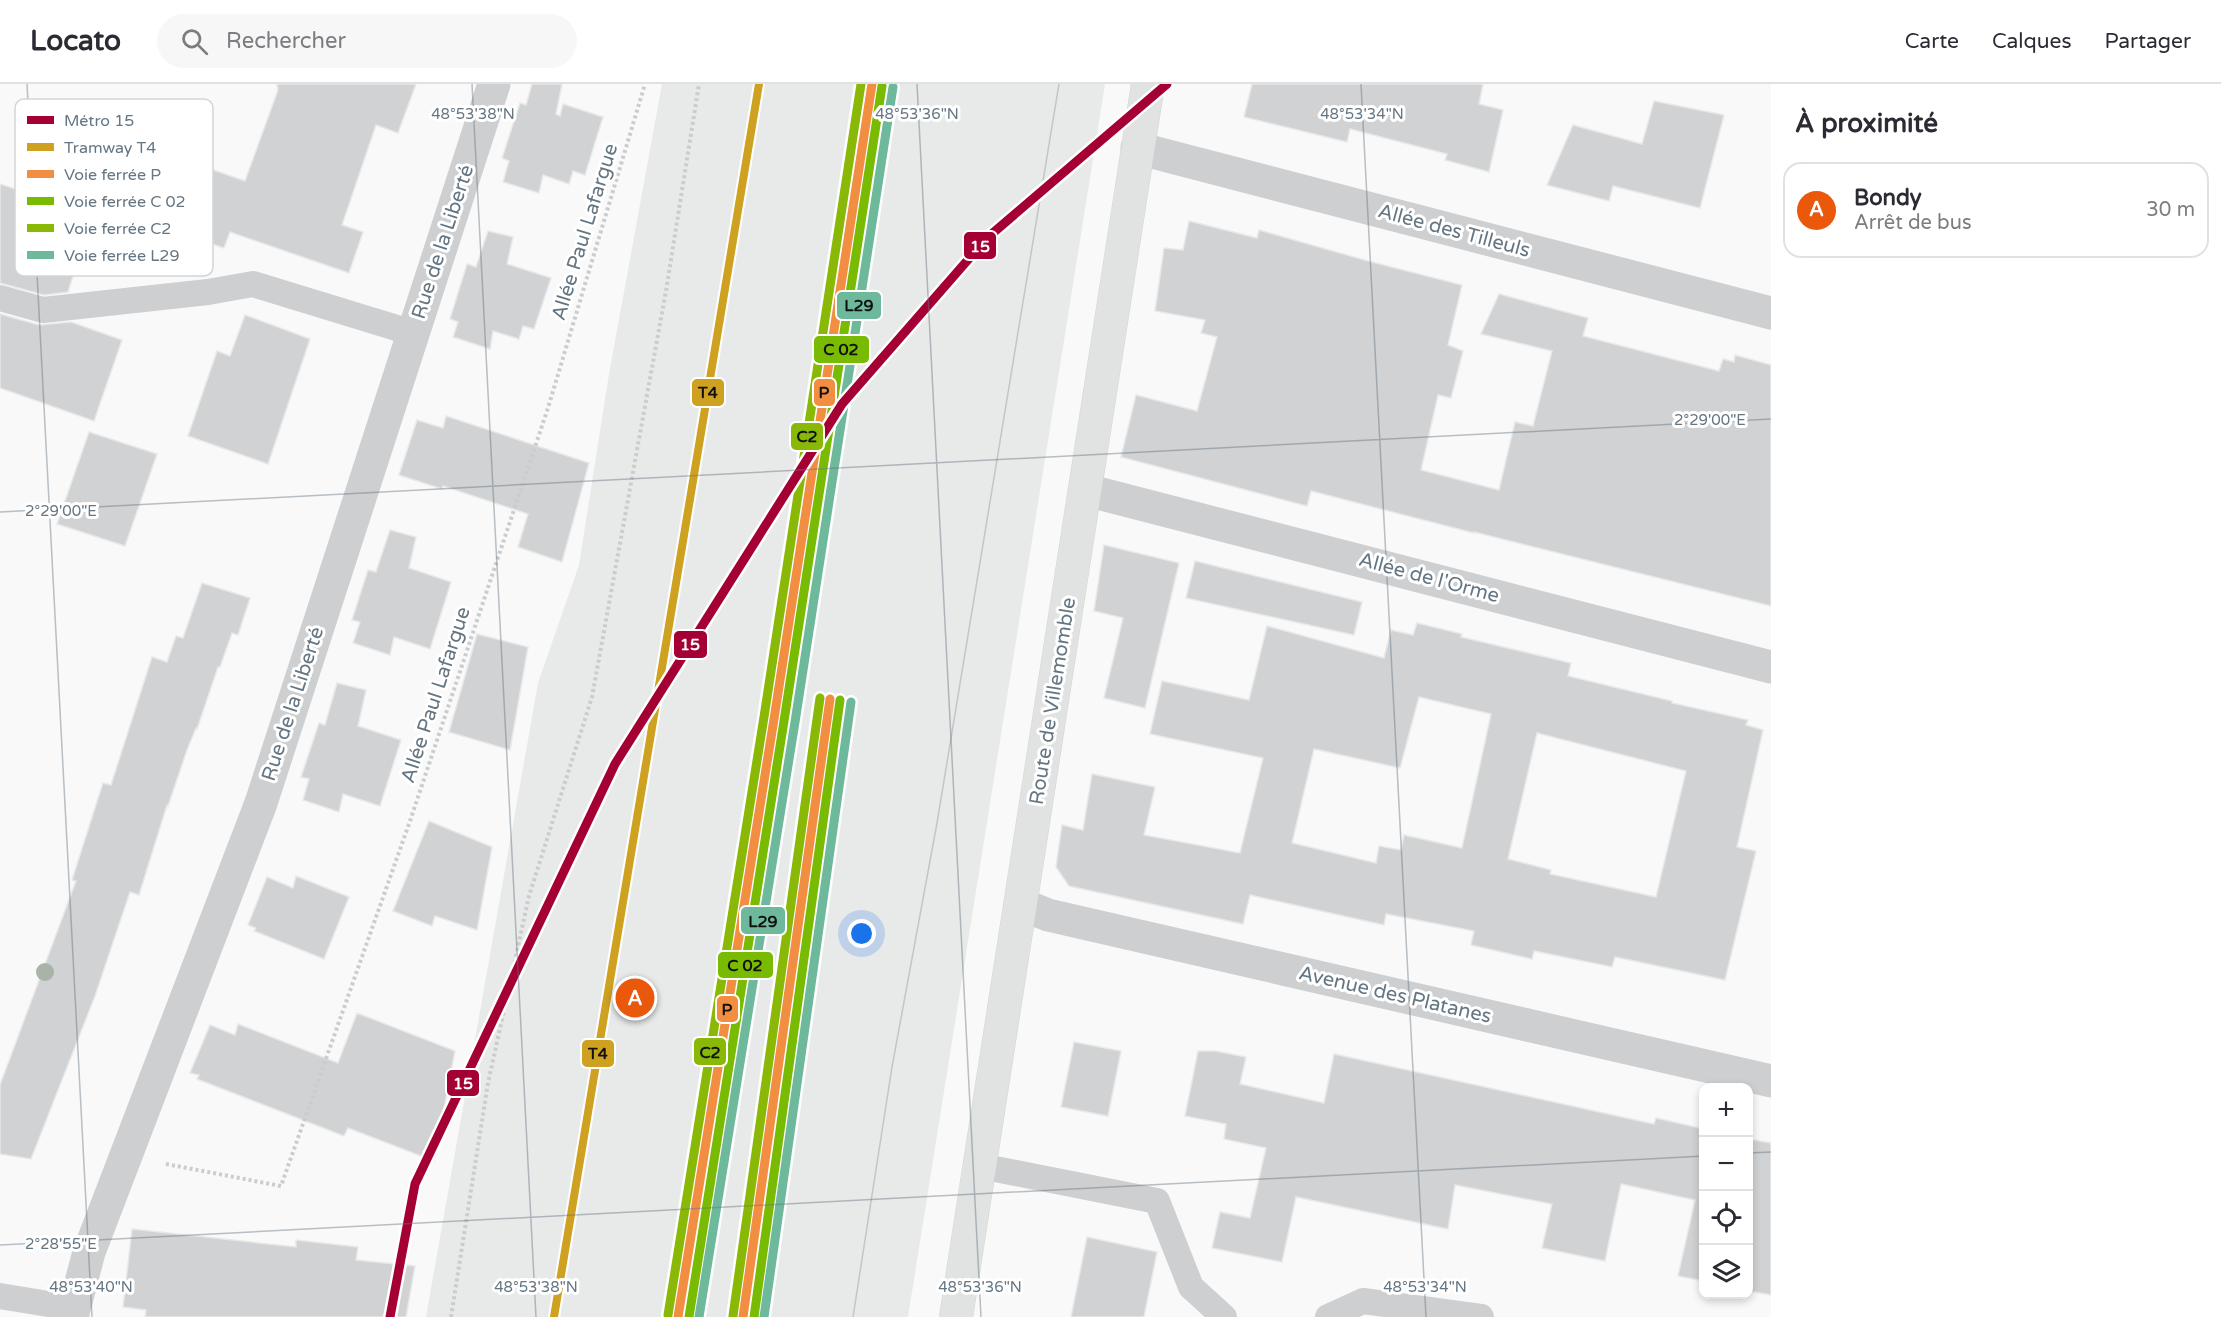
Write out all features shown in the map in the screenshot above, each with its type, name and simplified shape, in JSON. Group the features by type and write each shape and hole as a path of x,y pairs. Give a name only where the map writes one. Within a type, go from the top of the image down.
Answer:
{"street":[{"name":"Rue de la Liberté","path":"72,1312 89,1252 261,803 494,84"},
{"name":"Route de Villemomble","path":"956,1317 1148,84"},
{"name":"Allée des Tilleuls","path":"1137,148 1771,313"},
{"name":"Allée de l'Orme","path":"1086,490 1771,667"},
{"name":"Avenue des Platanes","path":"1022,904 1048,915 1771,1081"}],"lane":[{"path":"0,298 43,309 208,292 253,284 413,333"},
{"path":"980,1166 1157,1201 1191,1287 1224,1317"},
{"path":"0,1296 72,1312"},
{"path":"1328,1317 1363,1301 1481,1317"}],"path":[{"name":"Allée Paul Lafargue","path":"165,1163 281,1186 410,821 544,419 645,84"},
{"path":"450,1317 488,1083 529,896 592,697 666,291 699,84"}],"shaded area":[{"path":"662,84 1105,84 908,1317 426,1317 538,683 579,565 609,374"}],"building":[{"path":"277,84 416,84 398,133 376,125 342,225 363,232 349,273 230,232 224,248 213,244 213,170 245,181 278,90"},
{"path":"532,84 562,84 556,114 560,116 563,104 603,117 585,175 573,171 569,184 543,175 539,193 503,182 509,161 502,158 520,103 526,105"},
{"path":"1252,84 1483,84 1479,104 1503,110 1489,172 1445,160 1447,154 1350,129 1347,142 1244,117"},
{"path":"1654,101 1724,115 1700,208 1613,186 1609,201 1547,185 1573,125 1642,144"},
{"path":"0,184 15,189 15,276 73,276 68,292 44,295 0,283"},
{"path":"1189,221 1257,238 1259,230 1462,285 1448,345 1463,351 1451,398 1438,395 1421,470 1499,490 1515,422 1533,426 1552,351 1481,334 1499,294 1588,318 1583,336 1719,371 1723,359 1734,362 1735,355 1771,365 1771,606 1311,491 1307,506 1121,457 1136,395 1197,411 1217,337 1201,333 1205,320 1155,311 1164,248 1183,250"},
{"path":"488,231 513,237 507,264 551,278 534,329 523,326 519,339 493,331 490,349 453,337 458,322 450,319 467,264 476,267"},
{"path":"0,314 39,325 71,322 122,340 94,421 0,388"},
{"path":"245,315 310,339 268,464 188,436 217,351 230,356"},
{"path":"446,416 589,463 562,562 518,547 528,514 443,486 442,489 399,475 417,420 443,428"},
{"path":"89,432 157,454 125,546 57,524"},
{"path":"390,530 416,537 409,568 451,582 430,649 394,637 390,655 353,643 360,622 352,620 368,570 376,572"},
{"path":"1104,545 1179,563 1145,708 1104,698 1123,618 1094,611"},
{"path":"1195,561 1362,602 1354,635 1186,598"},
{"path":"202,583 250,598 238,635 232,633 220,667 218,667 167,805 139,895 130,892 95,996 31,1159 0,1154 0,1085 76,881 72,880 103,783 111,785 152,657 167,662 176,636 183,638"},
{"path":"1417,623 1462,634 1461,637 1571,663 1568,676 1748,720 1746,725 1763,730 1737,847 1756,851 1725,980 1615,957 1612,967 1534,951 1532,959 1471,945 1474,931 1386,914 1384,925 1250,895 1243,924 1069,886 1056,867 1062,825 1083,830 1092,774 1155,787 1144,835 1240,853 1263,758 1150,734 1162,681 1249,700 1267,626 1384,658 1391,630 1413,635","holes":["1419,697 1491,714 1462,848 1404,835 1401,850 1379,846 1376,863 1292,843 1314,749 1400,768","1537,733 1686,771 1656,897 1550,874 1551,870 1508,859"]},
{"path":"477,634 528,647 510,750 449,732"},
{"path":"337,683 366,690 358,726 401,740 380,806 343,794 339,812 303,800 309,779 301,777 319,723 325,725"},
{"path":"429,821 492,847 477,930 435,916 432,926 393,911"},
{"path":"296,876 349,897 324,959 254,931 256,928 248,925 267,877 293,888"},
{"path":"357,1013 455,1051 434,1161 348,1128 344,1136 197,1079 199,1075 190,1073 210,1025 235,1035 238,1024 338,1063"},
{"path":"1074,1042 1121,1051 1108,1116 1061,1107"},
{"path":"1198,1051 1215,1051 1246,1057 1240,1084 1324,1103 1334,1054 1654,1124 1656,1118 1699,1128 1699,1280 1678,1276 1695,1200 1621,1184 1605,1261 1542,1248 1552,1204 1455,1185 1448,1229 1296,1197 1282,1262 1212,1248 1220,1212 1250,1218 1266,1148 1224,1139 1226,1124 1185,1116"},
{"path":"1753,1140 1771,1143 1771,1295 1753,1292"},
{"path":"132,1229 296,1247 296,1240 358,1247 356,1260 415,1266 406,1317 145,1317 146,1310 123,1307"},
{"path":"1087,1237 1157,1252 1144,1317 1071,1317"}],"tram line":[{"name":"T4","path":"554,1317 759,84"},
{"path":"853,1317 892,1067 937,823 1059,84"}],"metro line":[{"name":"15","path":"390,1317 415,1184 615,764 842,404 987,238 1167,84"}],"rail line":[{"name":"C2","path":"668,1315 764,717 861,84"},
{"name":"P","path":"678,1317 774,719 872,84"},
{"name":"L29","path":"699,1317 795,722 893,87"},
{"name":"C2","path":"733,1316 820,698"},
{"name":"P","path":"743,1317 830,699"},
{"name":"L29","path":"764,1317 851,702"}],"transit line":[{"path":"689,1317 882,86"},
{"path":"754,1317 840,700"}],"place":[{"name":"Bondy","path":"635,998"}]}
